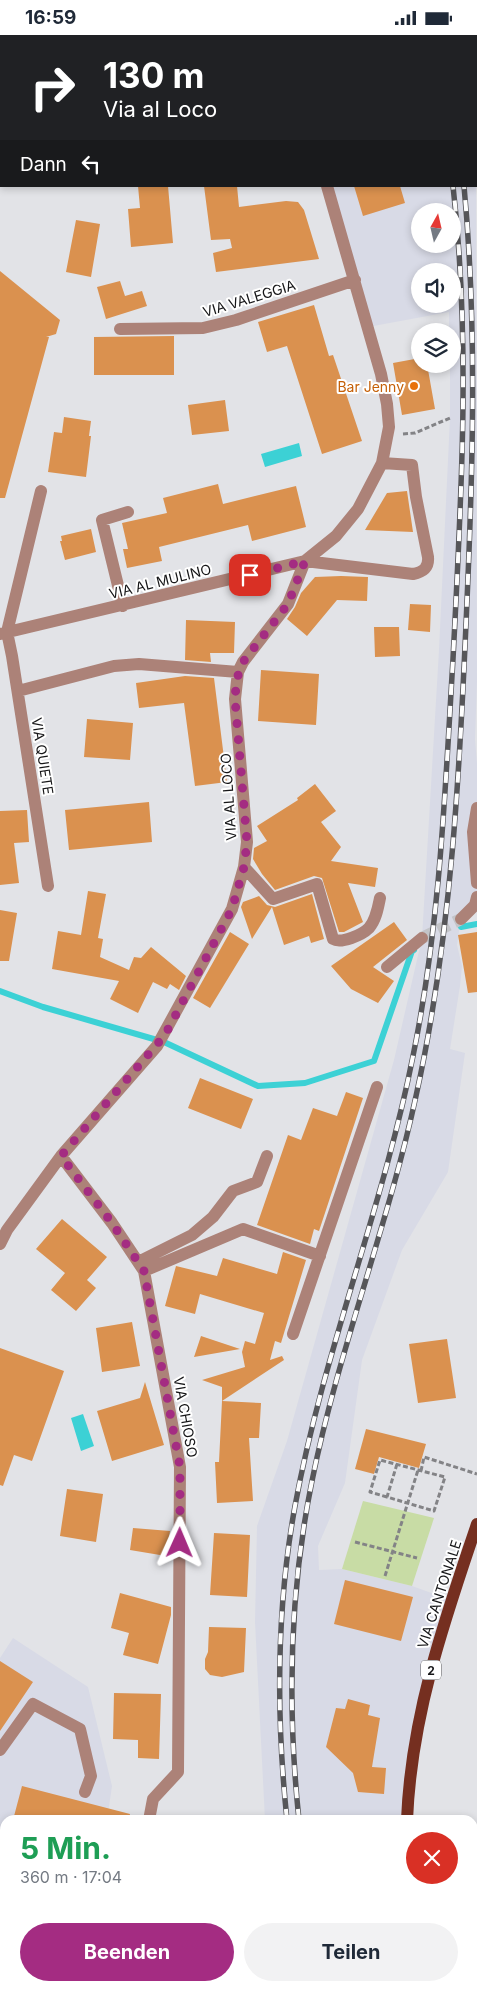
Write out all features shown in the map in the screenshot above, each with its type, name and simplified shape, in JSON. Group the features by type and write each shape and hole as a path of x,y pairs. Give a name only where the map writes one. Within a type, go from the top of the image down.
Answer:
{"main road":[{"name":"VIA CANTONALE","path":"407,1815 410,1765 425,1691 451,1600 477,1524"}],"street":[{"name":"VIA AL MULINO","path":"4,633 305,561 336,536 347,524 371,487 382,463 387,436 387,404 381,374 327,187"},
{"name":"VIA VALEGGIA","path":"120,329 203,328 236,320 354,280"},
{"path":"305,561 397,573 413,574 424,571 428,563 428,557 416,497 412,465 382,463"},
{"path":"4,633 41,491"},
{"path":"123,606 102,520 128,512"},
{"name":"VIA AL LOCO","path":"0,1244 3,1229 61,1156 161,1040 232,909 244,867 247,842 235,699 238,672 243,662 288,604 305,561"},
{"name":"VIA QUIETE","path":"4,633 18,691 48,885"},
{"path":"18,691 114,666 139,664 238,672"},
{"path":"477,808 473,833 477,883"},
{"path":"244,867 273,899 317,884 332,939 337,941 344,941 368,929 376,915 380,898"},
{"path":"461,919 475,905 477,897"},
{"path":"387,967 422,938"},
{"path":"294,1334 377,1087"},
{"name":"VIA CHIOSO","path":"61,1156 112,1223 141,1266 180,1467 178,1773 152,1799 150,1815"},
{"path":"141,1266 192,1235 213,1217 233,1191 257,1182 267,1156"},
{"path":"141,1266 242,1229 320,1256"},
{"path":"0,1750 34,1704 80,1729 90,1776 85,1791"}],"path":[{"path":"387,436 415,433 450,418"},
{"path":"385,1576 424,1457 477,1474"},
{"path":"380,1460 397,1464 444,1477 434,1511 370,1492 380,1460"},
{"path":"387,1497 397,1464"},
{"path":"354,1542 417,1559"}],"shaded area":[{"path":"327,187 476,187 477,681 475,739 477,764 477,898 462,910 457,945 462,966 450,1049 465,1053 448,1172 402,1250 362,1360 345,1483 318,1546 319,1570 342,1569 412,1586 451,1600 425,1691 408,1815 265,1815 255,1622 257,1526 287,1441 394,1060 422,938 439,650 450,418 450,373 461,373 461,323 449,323 449,313 461,313 461,263 411,263 411,313 444,313 368,327"},
{"path":"13,1638 88,1687 112,1786 108,1815 0,1815 0,1658"}],"green space":[{"path":"363,1501 434,1518 412,1586 342,1569"}],"water":[{"path":"299,443 302,456 265,467 261,454"},
{"path":"83,1414 94,1446 81,1451 71,1418"}],"building":[{"path":"138,187 168,187 173,243 131,247 128,209 140,208"},
{"path":"204,187 237,187 239,207 286,201 298,202 304,210 319,259 216,272 213,253 232,248 230,239 211,240"},
{"path":"354,187 400,187 405,203 363,216"},
{"path":"76,220 100,224 91,277 66,272"},
{"path":"0,271 60,320 56,334 46,337 49,337 5,498 0,498"},
{"path":"120,281 125,296 142,291 147,306 106,319 97,287"},
{"path":"314,305 329,356 333,355 362,441 322,454 287,346 267,352 258,322"},
{"path":"174,336 174,375 94,375 94,337"},
{"name":"Bar Jenny","path":"411,360 411,373 429,373 435,409 402,415 393,363"},
{"path":"225,400 229,431 192,435 188,405"},
{"path":"64,417 91,421 86,477 48,472 54,432 62,433"},
{"path":"218,484 223,504 296,486 306,527 252,541 248,525 159,547 162,561 127,568 123,549 128,549 122,523 167,513 163,498"},
{"path":"407,491 413,532 365,530 387,493"},
{"path":"91,529 96,552 65,560 60,541 62,541 61,536"},
{"path":"315,577 368,577 367,601 337,600 307,636 287,619 301,593"},
{"path":"410,604 431,605 430,632 408,630"},
{"path":"186,620 235,622 234,653 210,653 211,662 185,660"},
{"path":"374,627 399,627 400,656 375,657"},
{"path":"261,670 319,674 316,725 258,721"},
{"path":"185,676 214,678 227,782 195,786 184,703 139,708 136,683"},
{"path":"87,719 133,723 130,760 84,757"},
{"path":"315,784 336,811 321,822 341,847 331,861 378,868 375,887 348,883 363,922 344,932 339,932 322,878 314,876 275,890 253,859 254,848 267,841 257,826 298,800 297,798"},
{"path":"149,802 152,842 69,850 65,810"},
{"path":"27,810 29,842 14,843 19,883 0,885 0,811"},
{"path":"88,891 106,894 98,938 103,939 100,957 129,970 134,957 141,958 151,947 186,976 179,990 170,984 167,989 153,982 138,1013 110,999 119,981 52,969 58,931 81,935"},
{"path":"312,894 324,939 311,943 309,936 284,945 272,907 252,939 241,907 243,902 259,896 267,905 275,907"},
{"path":"0,910 17,913 9,961 0,961"},
{"path":"394,922 407,940 373,967 394,981 378,1003 351,989 331,966"},
{"path":"230,932 249,944 210,1008 193,998"},
{"path":"477,932 477,992 468,993 458,935"},
{"path":"200,1078 253,1099 241,1129 188,1108"},
{"path":"346,1092 363,1098 319,1231 314,1229 310,1244 257,1225 288,1135 301,1140 313,1108 337,1116"},
{"path":"62,1219 107,1257 87,1280 96,1288 76,1311 51,1290 65,1273 36,1249"},
{"path":"283,1252 306,1260 281,1343 275,1341 270,1360 282,1356 284,1360 222,1401 222,1387 202,1380 245,1367 242,1352 245,1341 255,1344 264,1313 200,1294 195,1314 165,1306 176,1266 217,1276 223,1258 277,1274"},
{"path":"132,1322 140,1366 102,1372 96,1328"},
{"path":"201,1336 240,1349 194,1357"},
{"path":"447,1339 456,1398 418,1403 409,1344"},
{"path":"0,1348 64,1371 32,1461 14,1455 3,1486 0,1485"},
{"path":"145,1382 164,1445 112,1461 97,1411 140,1398"},
{"path":"222,1401 261,1403 259,1438 249,1438 253,1501 217,1503 215,1462 219,1462"},
{"path":"366,1429 426,1444 419,1468 379,1457 374,1474 355,1469"},
{"path":"67,1489 103,1494 96,1542 60,1536"},
{"path":"133,1528 170,1531 166,1556 130,1550"},
{"path":"214,1533 250,1535 247,1597 210,1595"},
{"path":"345,1580 413,1597 401,1641 334,1624"},
{"path":"120,1593 171,1607 171,1615 158,1664 123,1655 129,1633 111,1628"},
{"path":"209,1627 246,1628 244,1672 222,1677 210,1675 205,1669"},
{"path":"0,1661 33,1682 0,1731"},
{"path":"114,1693 161,1694 159,1759 138,1758 138,1740 113,1739"},
{"path":"348,1699 370,1705 368,1715 380,1718 372,1767 386,1768 384,1794 358,1792 353,1773 326,1747 336,1708 345,1709"},
{"path":"22,1786 130,1814 130,1815 14,1815"}],"waterway":[{"path":"461,927 477,924"},
{"path":"0,991 43,1007 164,1042 258,1086 305,1083 374,1061 412,951 414,950"}],"tunnel":[{"path":"422,938 461,919"}],"railway":[{"path":"286,1815 281,1741 281,1623 284,1584 295,1506 321,1393 386,1169 400,1113 413,1056 430,957 444,809 459,541 463,423 462,304 453,187"},
{"path":"299,1815 293,1735 292,1650 304,1523 335,1384 405,1145 428,1035 446,912 457,788 464,663 472,445 471,290 464,187"}],"place":[{"name":"Bar Jenny","path":"414,386"}],"route":[{"path":"180,1543 180,1467 144,1271 112,1223 61,1156 165,1035 232,909 237,896 244,867 247,842 235,699 238,672 243,662 288,604 294,594 305,561 250,575"}]}
